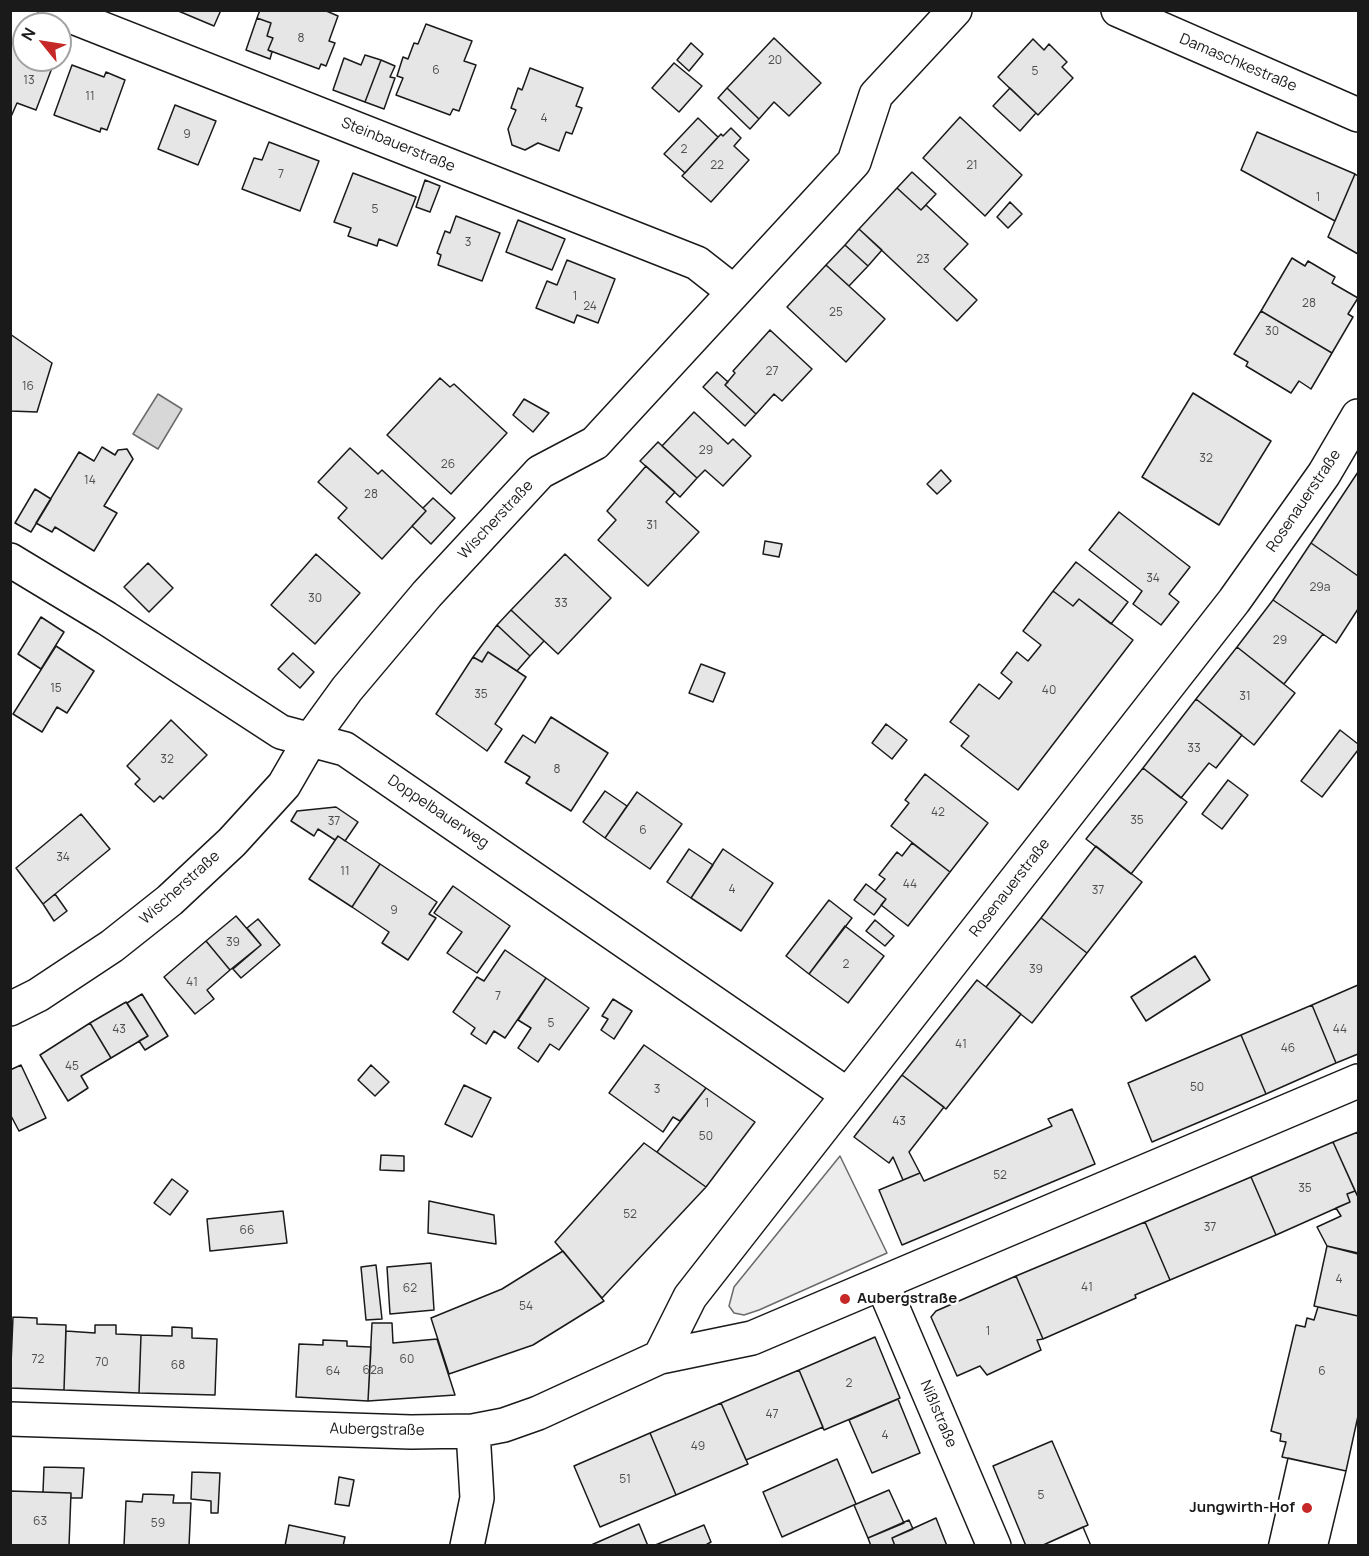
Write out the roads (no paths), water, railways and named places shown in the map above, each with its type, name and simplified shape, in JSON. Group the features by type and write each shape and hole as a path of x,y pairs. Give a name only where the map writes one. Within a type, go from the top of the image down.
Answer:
{"street":[{"name":"Steinbauerstraße","path":"55,10 697,263 734,292"},
{"name":"Wischerstraße","path":"10,1009 38,995 112,946 170,900 232,842 284,785 310,740 347,689 420,603 540,472 595,443 854,162 876,95 955,10"},
{"name":"Damaschkestraße","path":"1118,10 1359,115"},
{"name":"Rosenauerstraße","path":"660,1357 690,1297 1234,601 1324,474 1359,416"},
{"name":"Doppelbauerweg","path":"10,560 106,618 281,732 345,749 848,1095"},
{"name":"Aubergstraße","path":"10,1419 411,1432 473,1431 504,1425 538,1413 660,1357 752,1338 1359,1082"},
{"name":"Nißlstraße","path":"882,1283 994,1545"},
{"path":"467,1545 477,1498 473,1431"}],"place":[{"name":"Aubergstraße","path":"845,1299"},
{"name":"Jungwirth-Hof","path":"1307,1508"}]}
